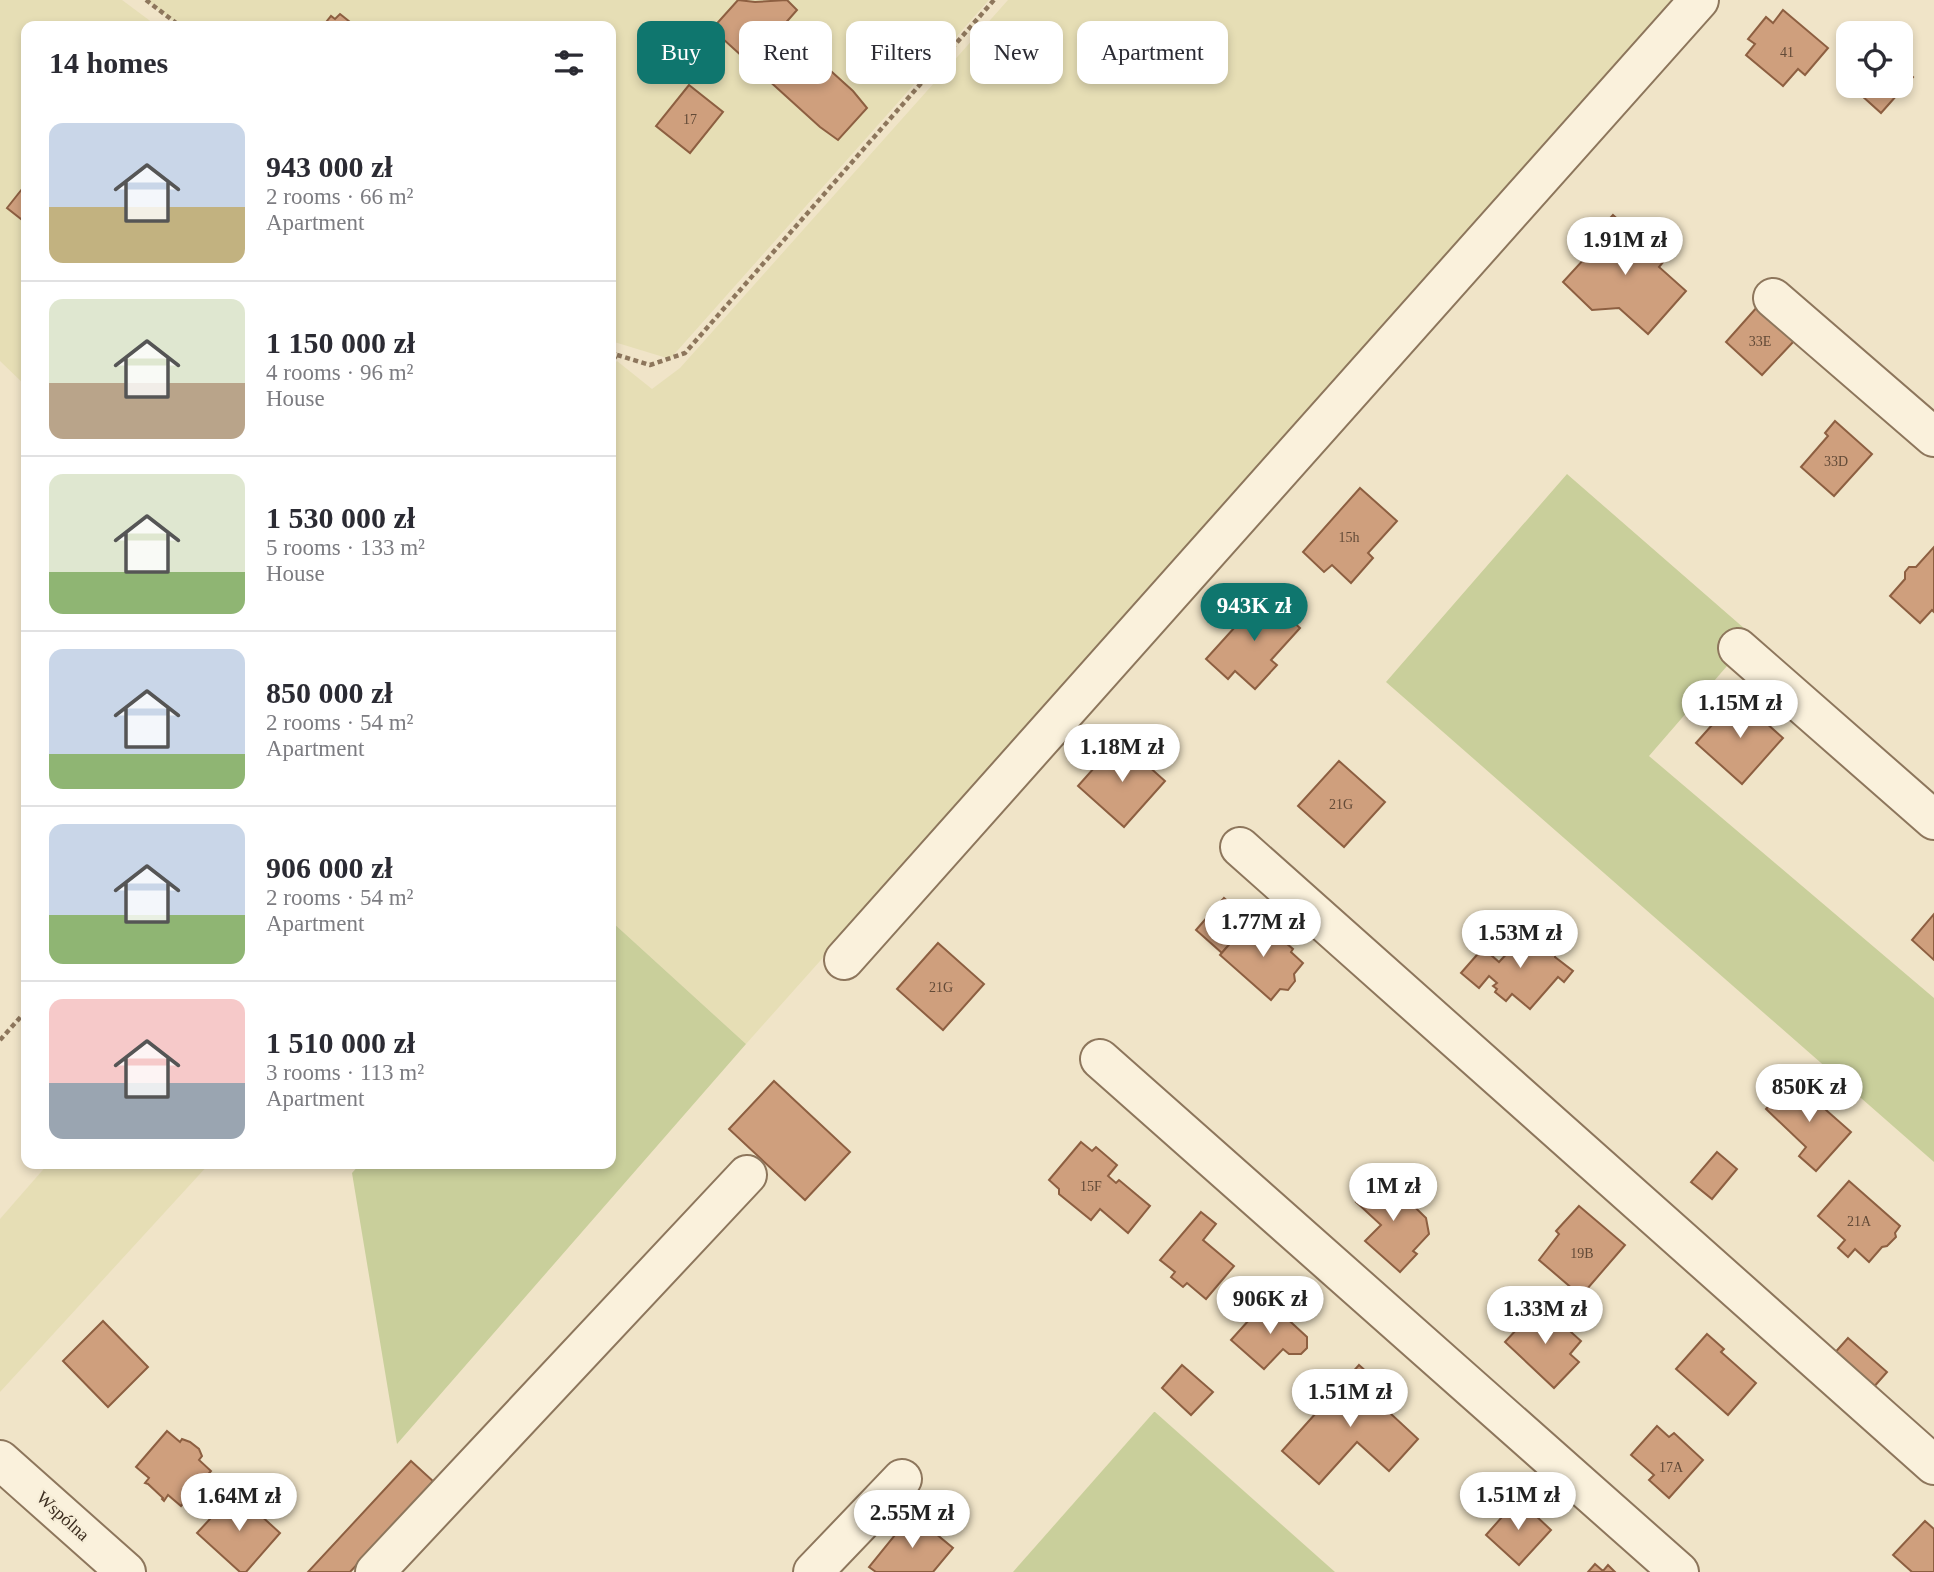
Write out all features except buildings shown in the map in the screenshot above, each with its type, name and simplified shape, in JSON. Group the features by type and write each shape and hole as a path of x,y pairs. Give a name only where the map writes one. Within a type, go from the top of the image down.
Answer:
{"street":[{"path":"844,960 1699,0"},
{"path":"1773,298 1934,437"},
{"path":"1738,648 1934,820"},
{"path":"1240,847 1934,1465"},
{"path":"1100,1059 1679,1572"},
{"path":"376,1572 747,1175"},
{"name":"Wspólna","path":"0,1460 126,1572"},
{"path":"813,1572 902,1479"}],"path":[{"path":"146,0 173,21"},
{"path":"617,355 650,365 685,353 994,0"},
{"path":"0,1040 21,1017"}],"shaded area":[{"path":"0,0 122,0 150,21 21,21 21,381 0,361"},
{"path":"146,0 989,0 956,37 956,21 846,21 846,84 914,84 670,359 616,343 616,21 173,21"},
{"path":"1008,0 1677,0 746,1044 616,926 616,362 652,389 680,368 933,84 956,84 956,58 970,43 970,84 1063,84 1063,21 989,21"},
{"path":"44,1169 204,1169 0,1392 0,1219"}],"green space":[{"path":"1567,474 1753,636 1649,756 1934,998 1934,1162 1386,682"},
{"path":"616,926 746,1044 397,1444 352,1173 356,1169 616,1169"},
{"path":"1155,1412 1335,1572 1013,1572"}]}
